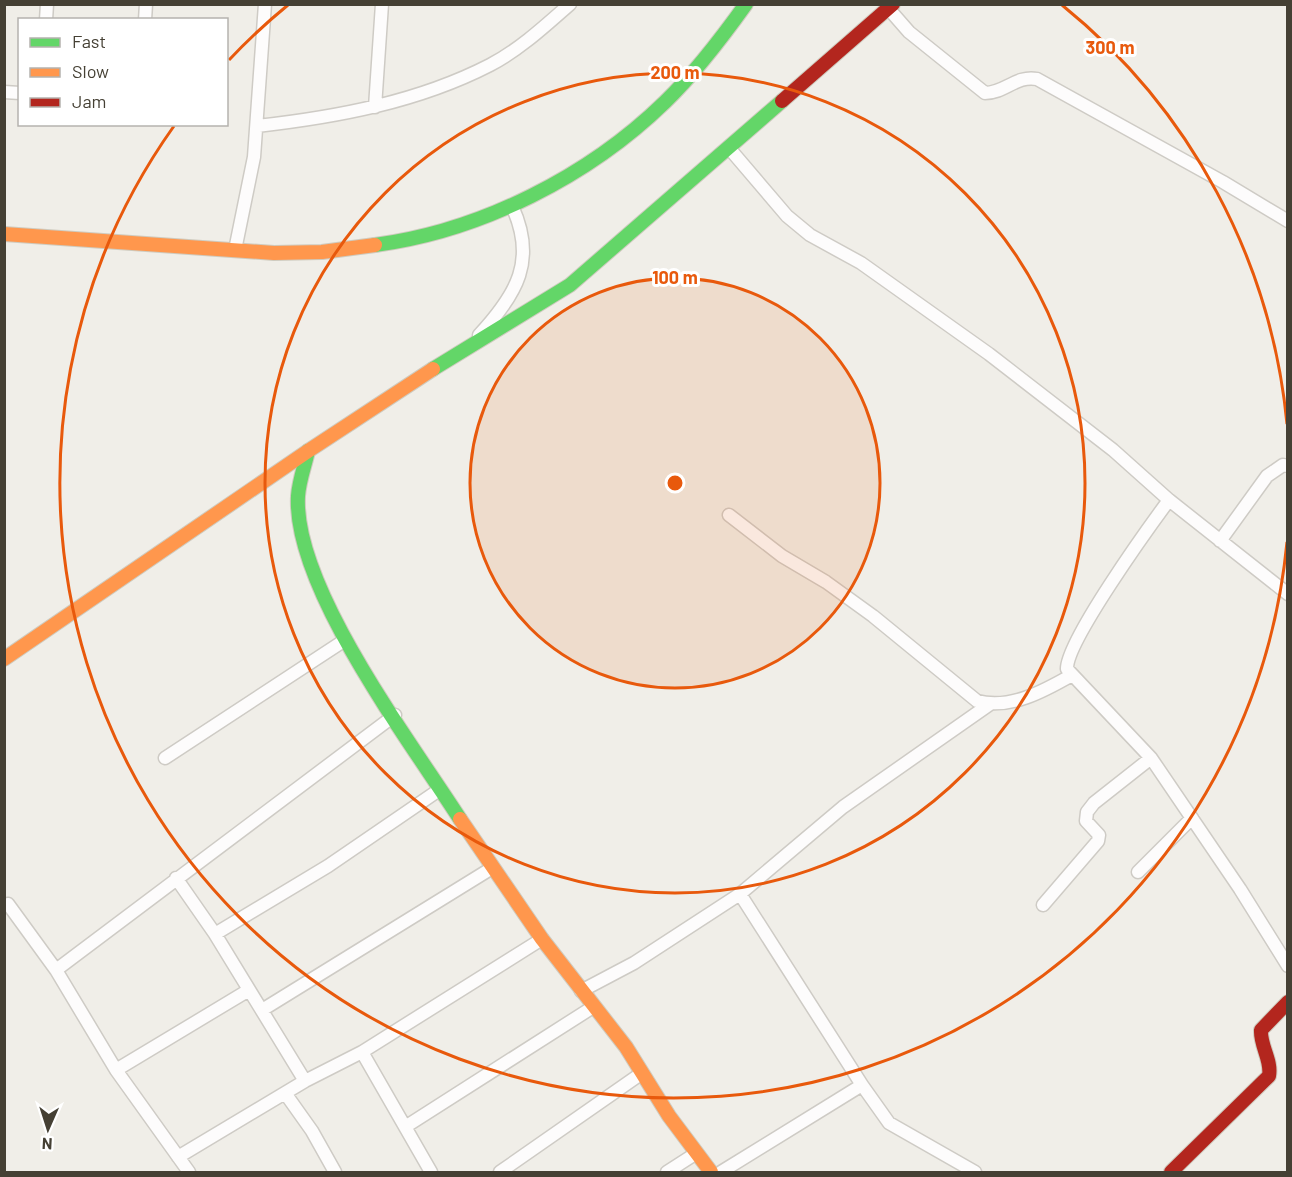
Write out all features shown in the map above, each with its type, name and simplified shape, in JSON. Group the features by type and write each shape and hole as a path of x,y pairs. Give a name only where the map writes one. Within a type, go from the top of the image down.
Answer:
{"street":[{"path":"236,250 250,188 257,126 265,4"},
{"path":"375,107 382,4"},
{"path":"257,126 375,107 443,86 491,64 535,35 570,4"},
{"path":"4,234 280,253 360,248 438,232 512,206 585,167 651,116 708,58 746,4"},
{"path":"4,659 308,451 470,345 570,285 891,6 909,32 985,93 995,93 1017,80 1038,79 1223,182 1287,221"},
{"path":"729,148 787,216 810,235 861,263 989,354 1113,450 1169,500 1287,594"},
{"path":"470,345 501,309 522,271 525,253 523,234 512,206"},
{"path":"308,451 298,496 304,553 345,640 395,716 439,790 492,868 542,939 626,1047 695,1154 711,1173"},
{"path":"1220,541 1267,476 1282,465 1287,466"},
{"path":"1169,500 1102,599 1070,653 1067,669 1150,758 1192,818 1287,966"},
{"path":"729,515 782,556 826,582 873,616 977,700 990,704 1022,699 1044,691 1072,675"},
{"path":"165,758 345,640"},
{"path":"581,991 634,963 740,894 843,807 990,704"},
{"path":"56,970 395,716"},
{"path":"1043,905 1098,841 1099,835 1086,821 1087,812 1094,803 1150,758"},
{"path":"215,934 328,866 439,790"},
{"path":"1138,872 1192,818"},
{"path":"262,1010 492,868"},
{"path":"176,878 215,934 306,1081"},
{"path":"740,894 862,1085 889,1123 975,1173"},
{"path":"8,904 56,970 116,1070 189,1173"},
{"path":"178,1157 306,1081 362,1052 542,939"},
{"path":"116,1070 249,990"},
{"path":"1171,1173 1269,1076 1271,1070 1261,1043 1261,1030 1287,1002"},
{"path":"405,1127 593,1007"},
{"path":"362,1052 431,1173"},
{"path":"500,1173 642,1073"},
{"path":"721,1173 862,1085"},
{"path":"285,1093 312,1131 336,1173"},
{"path":"667,1173 695,1154"}],"traffic: fast":[{"path":"375,245 415,238 493,213 531,196 603,154 635,129 676,91 708,55 746,4"},
{"path":"433,369 570,285 782,101"},
{"path":"308,451 298,496 301,533 314,574 358,662 385,707 460,819"}],"traffic: slow":[{"path":"4,234 274,253 322,252 375,245"},
{"path":"4,659 308,451 433,369"},
{"path":"460,819 542,939 626,1047 669,1116 711,1172"}],"traffic: jam":[{"path":"782,101 893,4"},
{"path":"1171,1172 1269,1076 1269,1064 1261,1030 1288,1002"}]}
